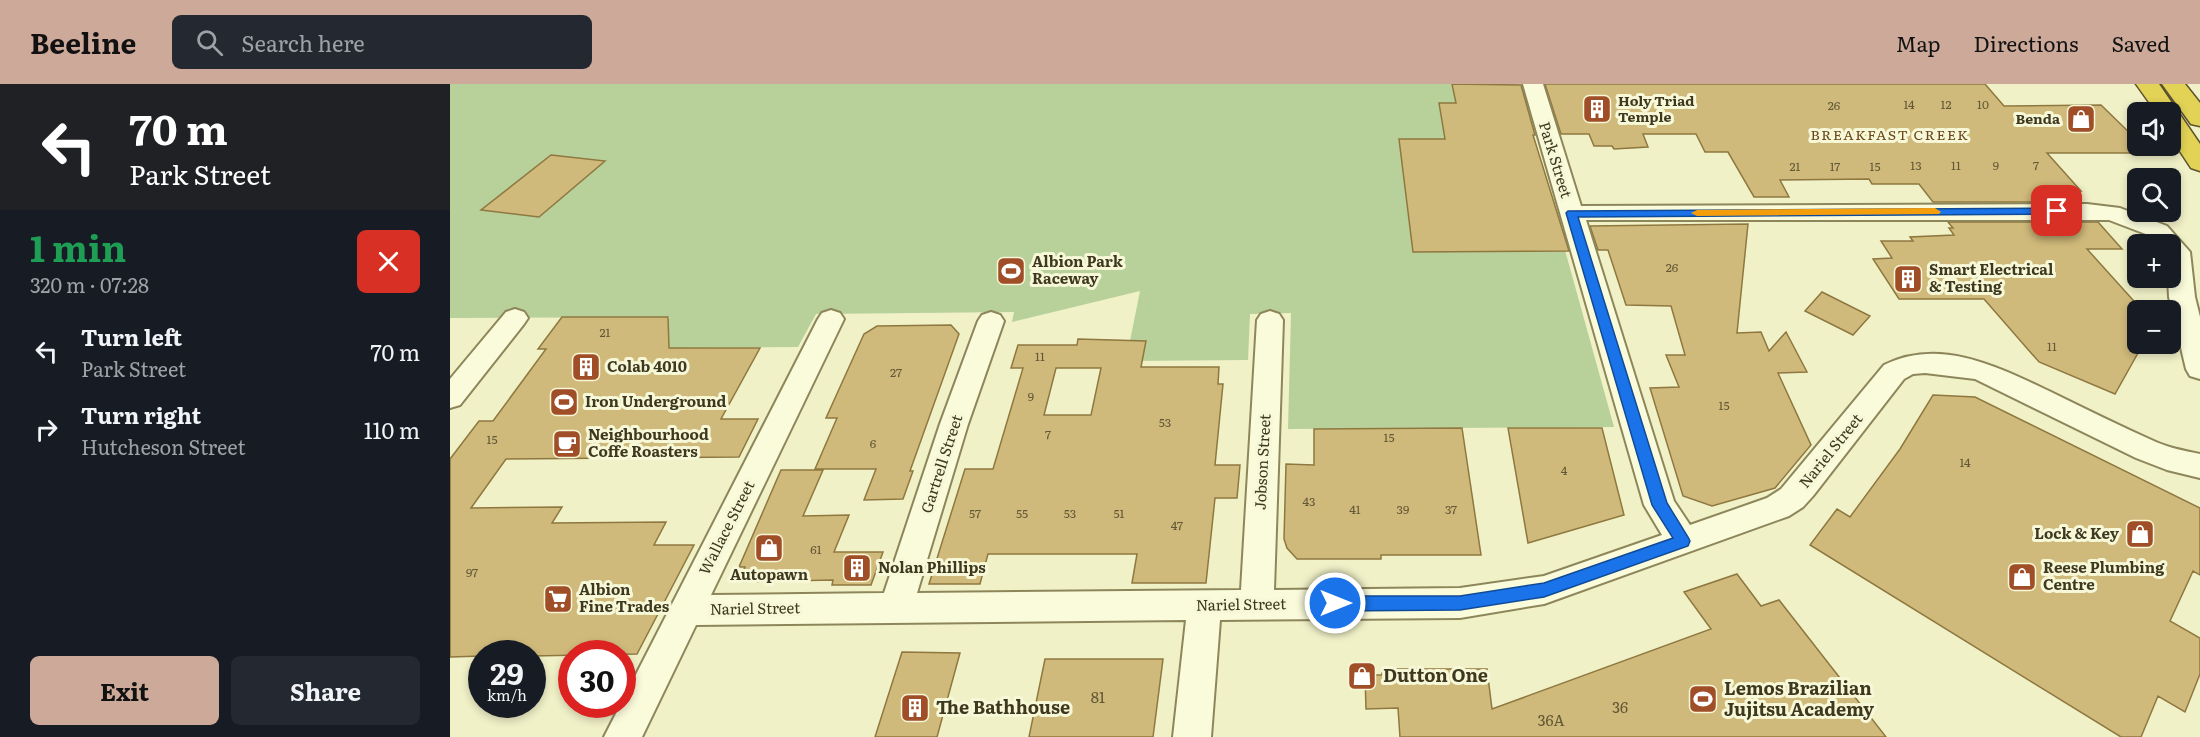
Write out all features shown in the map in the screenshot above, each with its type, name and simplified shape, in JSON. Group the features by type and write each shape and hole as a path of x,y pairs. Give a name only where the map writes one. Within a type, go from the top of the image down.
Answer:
{"highway":[{"path":"2147,84 2160,102"},
{"path":"2173,84 2200,119"},
{"path":"2181,133 2200,163"}],"street":[{"name":"Park Street","path":"1533,84 1660,505 1683,541"},
{"path":"1572,213 2087,211 2122,216 2158,231 2174,246 2180,257 2182,297 2200,369"},
{"path":"450,398 515,318"},
{"name":"Wallace Street","path":"623,737 831,319"},
{"name":"Jobson Street","path":"1257,604 1270,320"},
{"name":"Gartrell Street","path":"896,608 954,424 990,321"},
{"name":"Nariel Street","path":"685,610 1460,603 1544,590 1778,507 1792,498 1894,372 1911,365 1961,366 1982,371 2146,450 2167,459 2200,466"},
{"path":"1192,737 1204,605"}],"green space":[{"name":"Albion Park Raceway","path":"450,84 1519,84 1614,427 1288,429 1291,313 1250,314 1248,360 1126,361 1140,291 1012,322 1014,312 816,314 798,347 650,348 670,317 450,318"}],"building":[{"path":"1452,84 1521,85 1535,135 1533,135 1569,251 1413,252 1399,139 1445,139 1439,103 1456,103"},
{"path":"1545,84 1985,84 2004,106 2101,105 2127,130 2127,153 2047,153 2081,191 2070,191 2080,202 1933,202 1919,184 1872,184 1869,179 1780,180 1789,197 1754,197 1728,152 1705,152 1696,134 1643,134 1648,147 1614,149 1612,146 1594,146 1589,134 1561,134"},
{"path":"551,155 605,161 539,217 481,210"},
{"path":"1948,222 2098,222 2122,249 2087,249 2133,300 2127,300 2127,354 2137,354 2115,394 2039,362 1984,299 1899,299 1873,259 1892,258 1881,241 1913,241 1910,237 1954,235 1949,228 1953,228"},
{"path":"1748,224 1737,333 1761,332 1769,351 1786,332 1807,372 1778,373 1811,445 1775,488 1712,506 1683,496 1650,388 1679,387 1666,355 1685,355 1671,306 1626,305 1608,250 1598,250 1590,226"},
{"path":"1822,292 1870,316 1853,335 1805,311"},
{"name":"Albion Fine Trades","path":"562,317 668,317 669,348 760,348 721,419 758,419 739,457 506,459 471,508 562,507 552,523 666,522 654,545 694,545 637,654 636,640 558,640 558,656 546,656 546,640 468,640 468,656 450,657 450,459 479,421 493,421 546,349 538,349"},
{"path":"951,325 959,334 910,471 913,471 903,499 864,500 876,469 815,469 837,418 826,418 864,334 877,326"},
{"path":"1078,339 1146,341 1141,367 1219,367 1218,384 1223,384 1215,465 1240,465 1237,498 1215,498 1206,583 1132,583 1137,554 988,554 980,584 929,584 965,469 993,469 1023,368 1011,368 1018,345 1077,345","holes":["1056,368 1101,368 1091,415 1044,415"]},
{"path":"1933,395 1975,397 2200,508 2200,575 2193,571 2170,621 2200,638 2200,674 2185,712 2158,696 2141,737 2121,737 1810,545 1837,509 1850,517 1900,449"},
{"path":"1462,428 1481,555 1381,555 1381,559 1297,559 1287,548 1284,539 1286,464 1314,465 1314,429"},
{"path":"1508,428 1602,428 1624,515 1528,543"},
{"path":"781,470 823,470 803,516 849,515 834,552 883,552 871,585 832,585 833,580 738,582 745,567 739,567"},
{"path":"1737,574 1761,606 1779,600 1886,737 1400,737 1398,708 1366,709 1365,675 1382,675 1382,669 1487,669 1492,709 1711,629 1684,592"},
{"name":"The Bathhouse","path":"902,652 960,653 937,737 875,737"},
{"path":"1045,659 1163,659 1153,737 1029,737"}],"slow traffic":[{"path":"1697,213 1935,212"}],"place":[{"name":"Holy Triad Temple","path":"1597,109"},
{"name":"Benda","path":"2081,119"},
{"name":"Albion Park Raceway","path":"1011,271"},
{"name":"Smart Electrical & Testing","path":"1908,279"},
{"name":"Colab 4010","path":"586,367"},
{"name":"Iron Underground","path":"564,402"},
{"name":"Neighbourhood Coffe Roasters","path":"567,444"},
{"name":"Lock & Key","path":"2140,534"},
{"name":"Autopawn","path":"769,548"},
{"name":"Nolan Phillips","path":"857,568"},
{"name":"Reese Plumbing Centre","path":"2022,577"},
{"name":"Albion Fine Trades","path":"558,599"},
{"name":"Dutton One","path":"1362,676"},
{"name":"Lemos Brazilian Jujitsu Academy","path":"1703,699"},
{"name":"The Bathhouse","path":"915,708"}],"district":[{"name":"BREAKFAST CREEK","path":"1890,135"}],"route":[{"path":"1335,603 1460,603 1544,590 1683,541 1666,518 1660,505 1572,213 2057,211"}]}
